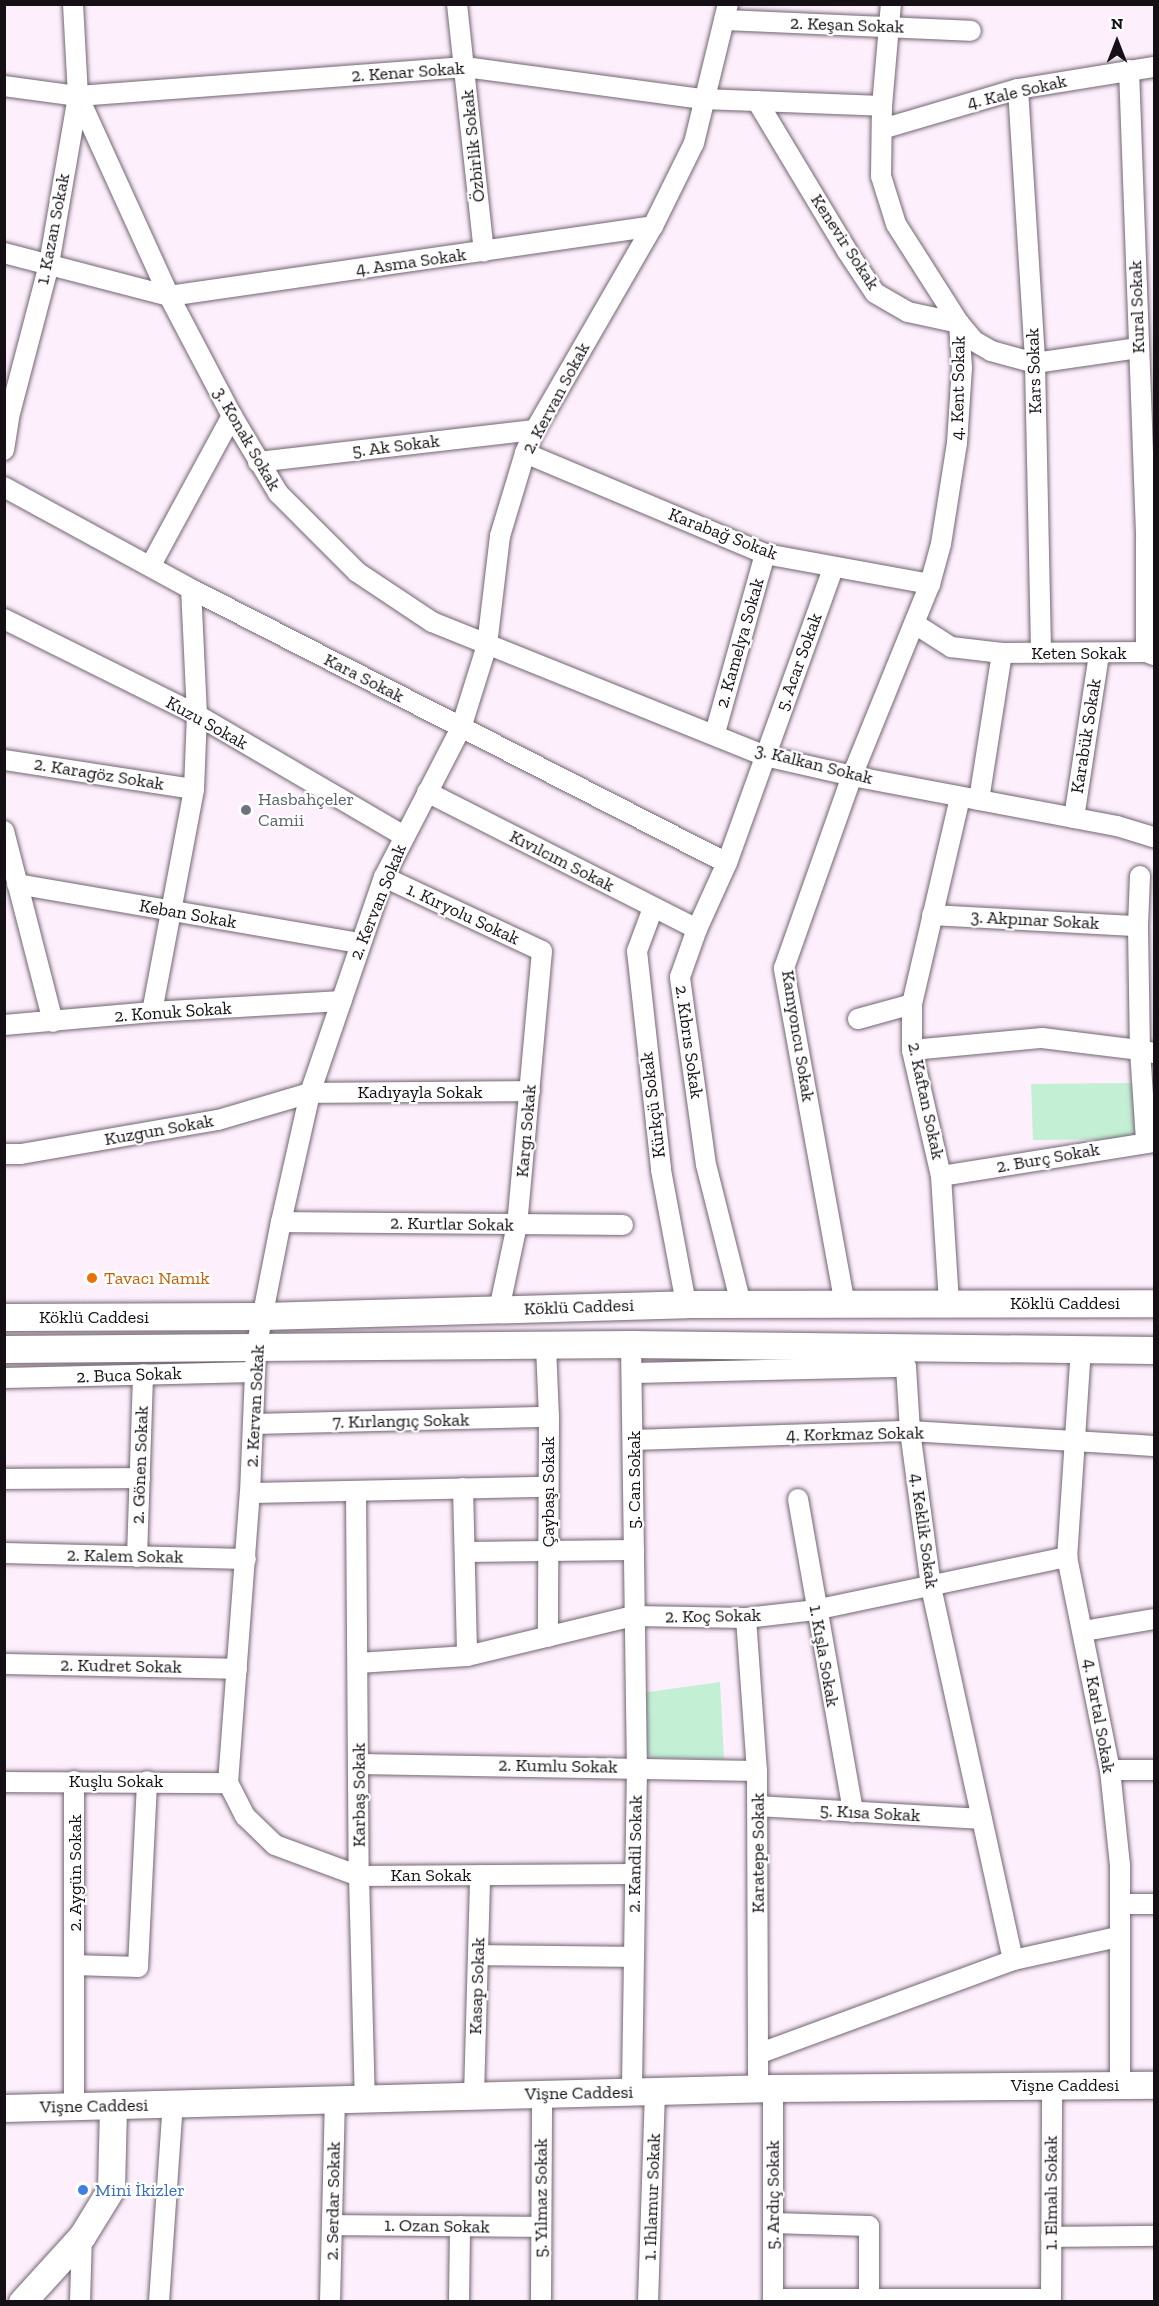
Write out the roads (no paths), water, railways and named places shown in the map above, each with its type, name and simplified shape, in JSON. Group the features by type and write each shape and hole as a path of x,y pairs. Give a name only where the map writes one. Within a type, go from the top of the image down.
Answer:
{"main road":[{"name":"Köklü Caddesi","path":"4,1317 263,1316 686,1304 1155,1303"},
{"name":"Köklü Caddesi","path":"4,1349 255,1360 631,1344 1155,1350"},
{"name":"Vişne Caddesi","path":"4,2108 766,2088 1155,2085"},
{"path":"22,2301 82,2236 111,2189 114,2106"}],"street":[{"name":"1. Kazan Sokak","path":"4,450 7,417 49,264 78,96 73,4"},
{"name":"Özbirlik Sokak","path":"458,4 484,252"},
{"name":"4. Kent Sokak","path":"852,776 915,624 930,584 941,544 957,443 962,368 959,323 896,224 881,176 882,106 891,4"},
{"name":"2. Keşan Sokak","path":"726,12 971,31"},
{"name":"2. Kervan Sokak","path":"228,1783 246,1559 255,1360 281,1222 310,1093 384,877 461,728 487,645 500,536 525,453 535,430 653,226 694,143 726,12"},
{"name":"2. Kenar Sokak","path":"4,86 78,96 465,67 703,99 882,106"},
{"name":"4. Kale Sokak","path":"882,129 1018,89 1155,67"},
{"name":"Kural Sokak","path":"1129,70 1150,654"},
{"name":"Kars Sokak","path":"1018,89 1035,363 1041,653"},
{"name":"3. Konak Sokak","path":"78,96 169,296 232,416 278,493 357,572 432,622 487,645"},
{"name":"Kenevir Sokak","path":"757,101 847,251 875,293 908,312 959,323"},
{"name":"4. Asma Sokak","path":"169,296 653,226"},
{"path":"4,253 169,296"},
{"path":"959,323 974,341 991,351 1035,363 1138,348"},
{"path":"151,565 232,416"},
{"name":"5. Ak Sokak","path":"258,462 535,430"},
{"name":"Karabağ Sokak","path":"525,453 765,554 930,584"},
{"name":"Kara Sokak","path":"4,487 191,588 727,863"},
{"name":"2. Kamelya Sokak","path":"715,733 765,554"},
{"name":"5. Acar Sokak","path":"765,756 833,568"},
{"path":"152,1012 194,789 197,716 191,588"},
{"name":"Kuzu Sokak","path":"4,619 197,716 404,836"},
{"name":"Keten Sokak","path":"915,624 951,647 1002,653 1150,654"},
{"name":"3. Kalkan Sokak","path":"487,645 715,733 765,756 852,776 1117,826 1155,837"},
{"path":"970,798 1002,653"},
{"name":"Karabük Sokak","path":"1074,818 1099,654"},
{"name":"2. Kıbrıs Sokak","path":"741,1304 706,1165 680,977 697,929 727,863 765,756"},
{"name":"2. Karagöz Sokak","path":"4,760 194,789"},
{"name":"Kamyoncu Sokak","path":"845,1305 784,968 852,776"},
{"name":"Kıvılcım Sokak","path":"427,792 697,929"},
{"name":"2. Kaftan Sokak","path":"949,1303 942,1176 912,1050 912,1004 932,915 970,798"},
{"path":"4,831 53,1022"},
{"path":"1140,876 1138,926 1147,1051 1150,1142"},
{"name":"1. Kıryolu Sokak","path":"384,877 542,951"},
{"name":"Keban Sokak","path":"17,884 360,944"},
{"name":"Kürkçü Sokak","path":"653,908 637,951 661,1170 686,1304"},
{"name":"3. Akpınar Sokak","path":"932,915 1138,926"},
{"name":"Kargı Sokak","path":"499,1310 517,1225 542,951"},
{"name":"2. Konuk Sokak","path":"4,1025 152,1012 342,1001"},
{"path":"858,1019 912,1004"},
{"path":"912,1050 1042,1038 1147,1051"},
{"name":"Kadıyayla Sokak","path":"310,1093 530,1091"},
{"name":"Kuzgun Sokak","path":"4,1154 21,1154 218,1120 310,1093"},
{"name":"2. Burç Sokak","path":"942,1176 1150,1142"},
{"name":"2. Kurtlar Sokak","path":"281,1222 623,1225"},
{"name":"5. Can Sokak","path":"631,1344 634,1440 634,1616"},
{"name":"Çaybaşı Sokak","path":"546,1347 549,1417 548,1637"},
{"name":"4. Kartal Sokak","path":"1081,1348 1068,1557 1110,1770 1120,1865 1121,1904 1118,1937 1120,2085"},
{"name":"2. Buca Sokak","path":"4,1378 143,1374 255,1360"},
{"name":"4. Keklik Sokak","path":"633,1373 906,1367 910,1431 931,1587 1013,1960"},
{"name":"2. Gönen Sokak","path":"137,1557 143,1374"},
{"name":"7. Kırlangıç Sokak","path":"253,1424 549,1417"},
{"name":"4. Korkmaz Sokak","path":"634,1440 910,1431 1155,1446"},
{"path":"4,1479 140,1478"},
{"path":"250,1493 548,1487"},
{"path":"464,1488 467,1656"},
{"name":"Karbaş Sokak","path":"356,1491 359,1876 365,2099"},
{"name":"1. Kışla Sokak","path":"798,1499 815,1610 853,1812"},
{"path":"466,1552 634,1550"},
{"name":"2. Kalem Sokak","path":"4,1553 246,1559"},
{"name":"2. Koç Sokak","path":"358,1663 467,1656 634,1616 746,1618 815,1610 1068,1557"},
{"name":"2. Kandil Sokak","path":"634,1616 637,1767 633,1957 644,2092"},
{"name":"Karatepe Sokak","path":"746,1618 758,1806 758,2054 766,2088"},
{"path":"1084,1630 1155,1619"},
{"name":"2. Kudret Sokak","path":"4,1664 237,1669"},
{"name":"2. Kumlu Sokak","path":"359,1764 637,1767 757,1771"},
{"path":"1110,1770 1155,1770"},
{"name":"2. Aygün Sokak","path":"74,1781 74,2106"},
{"path":"75,1965 138,1967 147,1781"},
{"name":"Kuşlu Sokak","path":"4,1782 228,1783"},
{"name":"Kan Sokak","path":"228,1783 245,1816 275,1845 359,1876 634,1874"},
{"name":"5. Kısa Sokak","path":"758,1806 982,1819"},
{"name":"Kasap Sokak","path":"474,2096 480,1875"},
{"path":"1121,1904 1155,1904"},
{"path":"758,2054 1013,1960 1118,1937"},
{"path":"478,1955 633,1957"},
{"name":"1. Elmalı Sokak","path":"1051,2300 1052,2085"},
{"name":"5. Ardıç Sokak","path":"766,2088 773,2223 773,2300"},
{"name":"1. Ihlamur Sokak","path":"644,2092 648,2301"},
{"name":"5. Yılmaz Sokak","path":"541,2301 542,2094"},
{"name":"2. Serdar Sokak","path":"330,2301 335,2100"},
{"path":"159,2301 173,2104"},
{"path":"773,2223 869,2226 869,2299"},
{"name":"1. Ozan Sokak","path":"332,2225 541,2227"},
{"path":"459,2301 460,2226"},
{"path":"80,2301 82,2236"},
{"path":"1051,2237 1155,2236"},
{"path":"773,2300 1051,2300"}],"place":[{"name":"Hasbahçeler Camii","path":"246,810"},
{"name":"Tavacı Namık","path":"92,1278"},
{"name":"Mini İkizler","path":"83,2190"}]}
